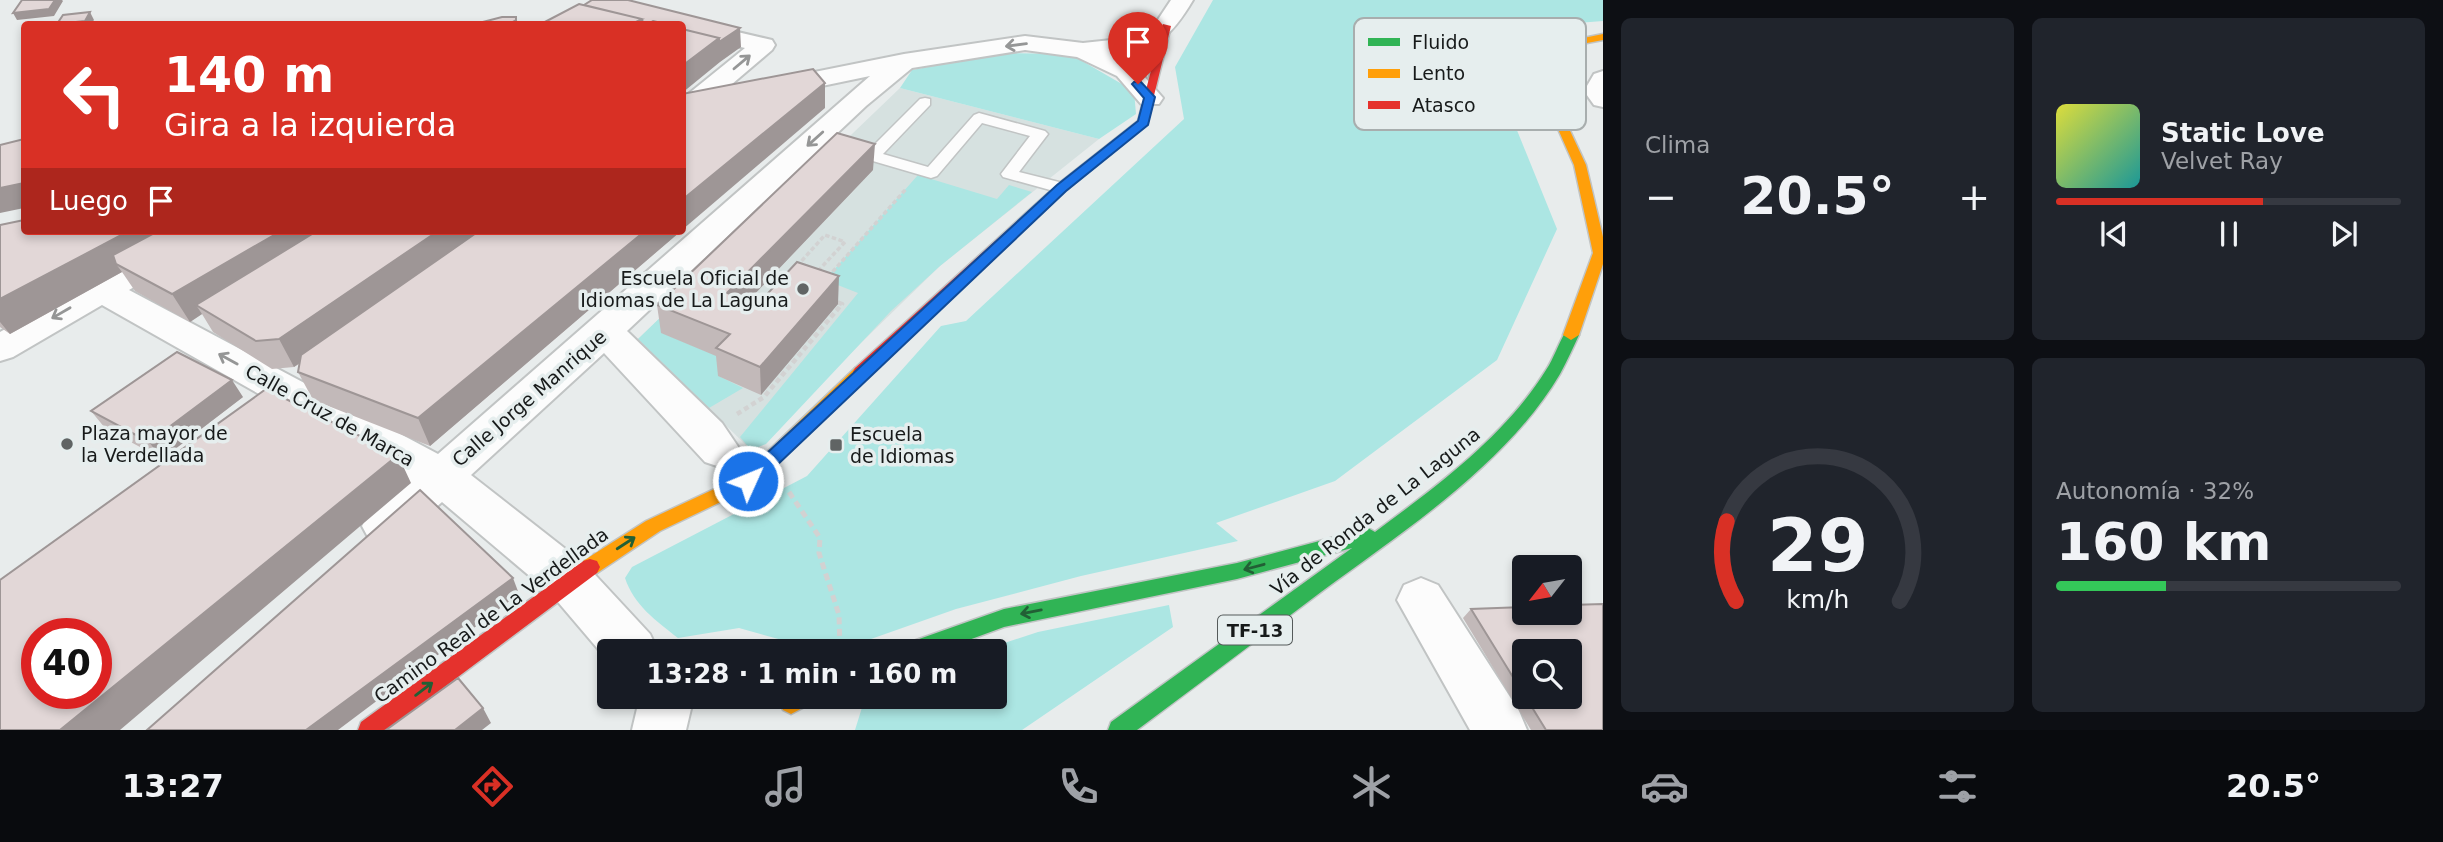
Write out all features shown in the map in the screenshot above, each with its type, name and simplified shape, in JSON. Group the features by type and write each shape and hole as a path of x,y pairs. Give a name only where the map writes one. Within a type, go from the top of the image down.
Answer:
{"main road":[{"name":"Camino Real de La Verdellada","path":"369,730 569,580 653,526 748,481 1061,188 1143,122 1166,26"},
{"name":"Vía de Ronda de La Laguna","path":"1119,730 1391,530 1501,440 1563,358 1600,253 1580,165 1564,130"},
{"path":"945,639 1004,618 1237,571 1391,530"}],"street":[{"path":"686,108 904,62 1025,43 1083,50 1136,45 1166,26 1182,0"},
{"path":"685,21 713,8"},
{"path":"686,27 763,44 686,107"},
{"path":"1083,50 1126,71 1150,97"},
{"name":"Calle Jorge Manrique","path":"354,552 605,331 857,100 904,62"},
{"path":"1603,79 1597,91 1603,99"},
{"path":"818,80 857,100"},
{"path":"0,348 199,235"},
{"name":"Calle Cruz de Marca","path":"102,290 441,476 569,580 621,639"},
{"path":"605,331 713,443"},
{"path":"254,417 321,368"},
{"path":"1421,600 1500,730"},
{"path":"659,730 664,709"}],"lane":[{"path":"925,102 872,156 931,173 979,118 1040,134 1009,174 1061,188"}],"path":[{"path":"823,283 909,185"},
{"path":"791,273 825,235 845,242 811,279"},
{"path":"713,443 764,397 842,304 830,300"},
{"path":"785,487 820,538 819,553 839,615 840,639"}],"shaded area":[{"path":"1213,0 1603,0 1603,21 1586,22 1586,18 1354,18 1354,130 1517,130 1557,229 1497,360 1335,481 1216,523 1238,541 1081,576 956,609 871,639 779,639 739,628 678,638 640,604 625,578 632,567 807,476 941,326 966,321 1184,119 1175,67"},
{"path":"1004,53 1070,54 1134,91 1136,114 1099,139 900,88 912,70"},
{"name":"Escuela Oficial de Idiomas de La Laguna","path":"900,88 1099,139 940,266 751,450 638,339"},
{"path":"833,151 662,333 732,362 719,376 743,388 709,408 638,339"},
{"path":"918,175 997,199 1009,185 1032,192 940,266 891,311 766,444 751,450 740,437 858,293 825,280"},
{"path":"1169,605 1173,627 1022,730 855,730 862,709 1007,709 1007,642 1038,632"}],"building":[{"path":"22,0 55,0 49,9 13,13"},
{"path":"592,0 628,0 740,28 719,42 719,38 686,30 686,21 642,21 584,5"},
{"path":"579,4 642,19 638,21 547,21"},
{"path":"90,12 85,21 59,21 63,15"},
{"path":"502,17 516,17 514,21 487,21"},
{"path":"686,30 719,38 686,63"},
{"path":"813,69 825,83 686,197 686,93"},
{"path":"837,133 875,144 727,293 757,305 797,262 839,276 760,367 716,348 730,334 657,305"},
{"path":"21,140 21,184 0,188 0,145"},
{"path":"21,221 21,235 121,235 0,299 0,225"},
{"path":"150,235 274,235 172,294 116,264 113,255"},
{"path":"310,235 432,235 279,339 256,341 196,305"},
{"path":"473,235 640,235 418,418 298,372 301,355"},
{"path":"177,352 232,380 149,442 91,411"},
{"path":"266,389 398,455 112,688 112,618 21,618 21,709 86,709 60,730 0,730 0,580"},
{"path":"420,490 513,578 306,730 147,730"},
{"path":"1603,604 1603,730 1546,730 1533,709 1582,709 1582,639 1512,639 1512,676 1471,609 1512,607 1512,625 1582,625 1582,605"},
{"path":"458,678 483,708 455,730 386,730"}],"traffic: fast":[{"path":"1119,730 1383,537 1459,476 1496,442 1527,408 1553,372 1571,335"},
{"path":"945,639 1004,618 1237,571 1368,536"}],"traffic: slow":[{"path":"1586,40 1603,37"},
{"path":"1564,130 1580,165 1600,253 1571,335"},
{"path":"590,567 653,526 748,481 861,372"}],"traffic: jam":[{"path":"861,372 1061,188 1143,122 1166,26"},
{"path":"369,730 590,567"}],"place":[{"name":"Escuela Oficial de Idiomas de La Laguna","path":"803,289"},
{"name":"Plaza mayor de la Verdellada","path":"67,444"},
{"name":"Escuela de Idiomas","path":"836,445"}],"route":[{"path":"748,481 863,370 1061,188 1143,122 1150,97 1138,84"}]}
